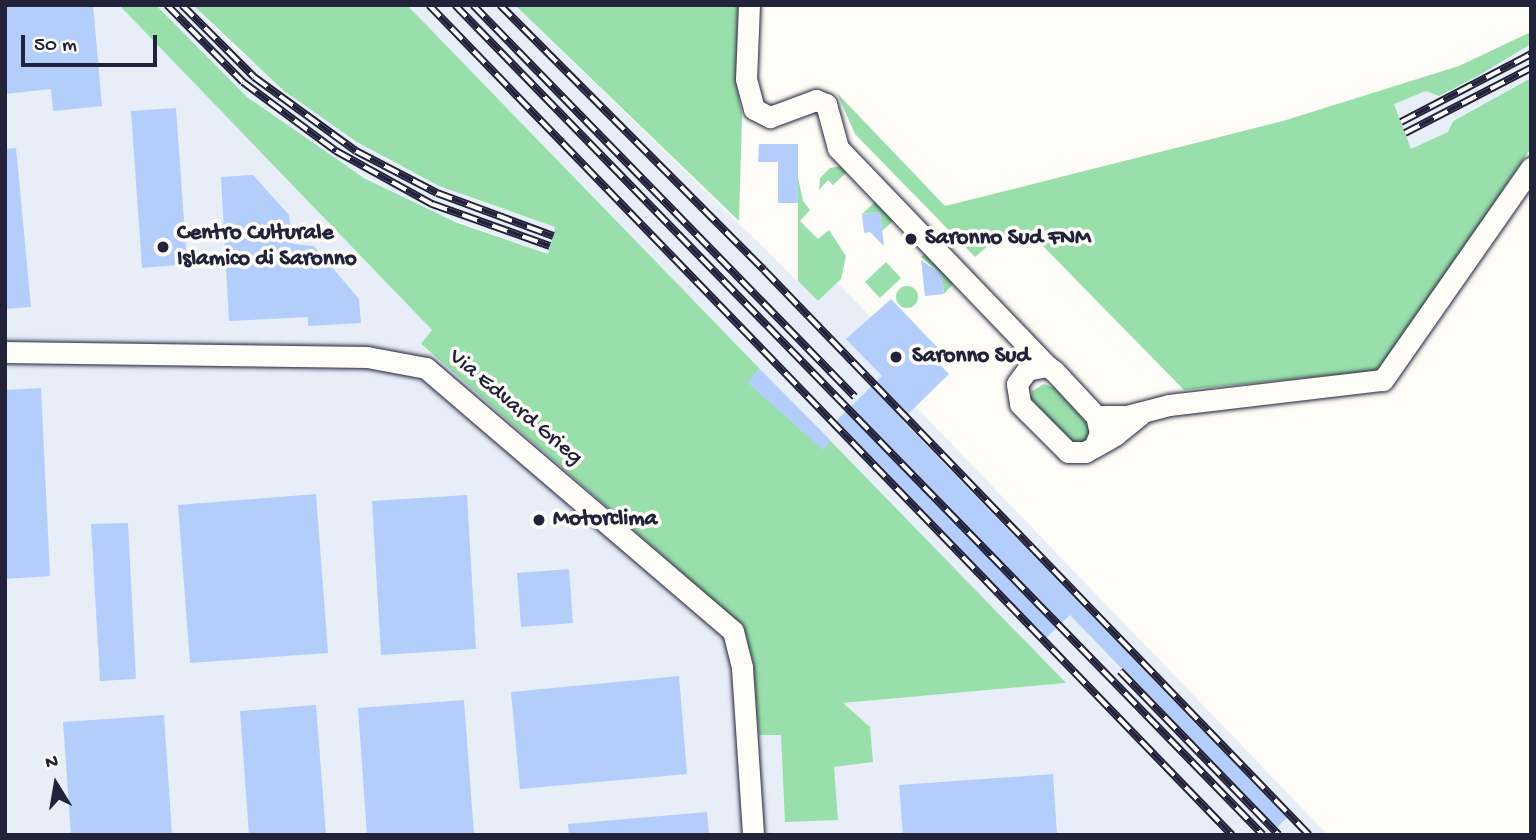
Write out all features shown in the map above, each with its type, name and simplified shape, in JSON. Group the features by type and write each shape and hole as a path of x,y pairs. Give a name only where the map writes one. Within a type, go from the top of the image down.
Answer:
{"street":[{"path":"749,5 746,79 754,109 764,116 775,117 822,101 829,109 838,148 1096,416 1100,433 1094,447"},
{"path":"1096,416 1382,380 1531,167"},
{"path":"1022,338 1021,376 1017,384 1020,404 1058,447 1074,453 1094,447 1143,412"},
{"name":"Via Edvard Grieg","path":"5,352 367,357 426,368 733,631 742,668 753,835"},
{"path":"1021,376 1047,366"}],"shaded area":[{"path":"5,5 119,5 432,330 421,345 729,610 750,641 781,734 834,766 842,703 1065,683 407,5 515,5 818,301 837,283 871,317 882,307 949,374 915,406 1328,835 5,835"},
{"path":"156,5 193,5 236,49 390,161 465,196 555,227 548,254 424,209 327,156 247,97"},
{"path":"1531,44 1531,78 1453,120 1448,132 1411,150 1394,103"}],"green space":[{"path":"119,5 156,5 247,97 364,178 455,222 548,254 555,227 439,186 357,142 284,91 193,5 407,5 760,369 748,382 808,436 817,427 1066,683 843,703 870,727 873,762 834,767 838,820 785,822 781,735 759,735 753,661 742,625 421,344 432,330"},
{"path":"515,5 738,5 736,82 742,115 739,221"},
{"path":"1531,32 1531,44 1474,78 1439,96 1426,91 1394,104 1411,149 1448,132 1453,121 1531,78 1531,148 1385,364 1374,371 1184,390 1036,239 1027,248 1011,235 999,236 975,257 855,134 837,93 945,206 1283,121 1459,66"},
{"path":"843,166 848,171 833,185 828,180 819,190 820,178 830,168"},
{"path":"798,177 803,201 810,210 800,221 818,239 829,230 846,256 841,279 818,301 798,281"},
{"path":"876,201 894,220 882,231 880,212 862,214"},
{"path":"926,253 954,283 944,294 942,275 921,257"},
{"path":"886,262 901,278 880,298 865,282"},
{"path":"907,286 915,289 918,297 915,305 907,308 899,305 896,297 899,289"},
{"path":"1044,384 1055,388 1088,424 1091,435 1077,447 1030,399 1032,391"}],"building":[{"path":"5,5 93,5 102,106 53,111 51,89 5,94"},
{"path":"176,108 187,264 142,268 131,111"},
{"path":"759,144 798,144 798,203 778,203 778,162 758,162"},
{"path":"16,148 31,307 5,309 5,149"},
{"path":"253,175 289,215 293,244 314,246 359,299 361,323 308,326 308,317 229,321 221,177"},
{"path":"880,212 884,246 870,232 864,233 862,214"},
{"path":"921,260 942,275 944,294 925,296"},
{"path":"891,299 938,348 930,355 949,374 902,420 1287,818 1276,828 1070,615 1046,638 836,421 882,376 846,339"},
{"path":"760,369 831,441 823,450 747,382"},
{"path":"41,388 50,576 5,579 5,390"},
{"path":"316,494 328,653 190,663 178,505"},
{"path":"467,495 476,649 381,655 372,501"},
{"path":"128,523 136,679 100,681 91,524"},
{"path":"569,569 573,623 521,627 517,573"},
{"path":"679,676 687,774 520,789 511,692"},
{"path":"464,700 474,835 367,835 358,708"},
{"path":"316,705 326,835 249,835 240,711"},
{"path":"164,715 172,835 71,835 63,722"},
{"path":"1053,774 1057,835 903,835 899,785"},
{"path":"707,812 709,835 569,835 568,824"}],"railway":[{"path":"167,5 243,82 336,151 432,204 550,246"},
{"path":"182,5 254,77 356,151 437,193 553,236"},
{"path":"429,5 1232,835"},
{"path":"455,5 1263,835"},
{"path":"473,5 855,397"},
{"path":"500,5 764,270 1309,835"},
{"path":"1401,122 1531,54"},
{"path":"1405,133 1531,68"},
{"path":"1120,671 1279,835"}],"place":[{"name":"Saronno Sud FNM","path":"911,239"},
{"name":"Centro Culturale Islamico di Saronno","path":"163,247"},
{"name":"Saronno Sud","path":"896,357"},
{"name":"Motorclima","path":"539,520"}]}
